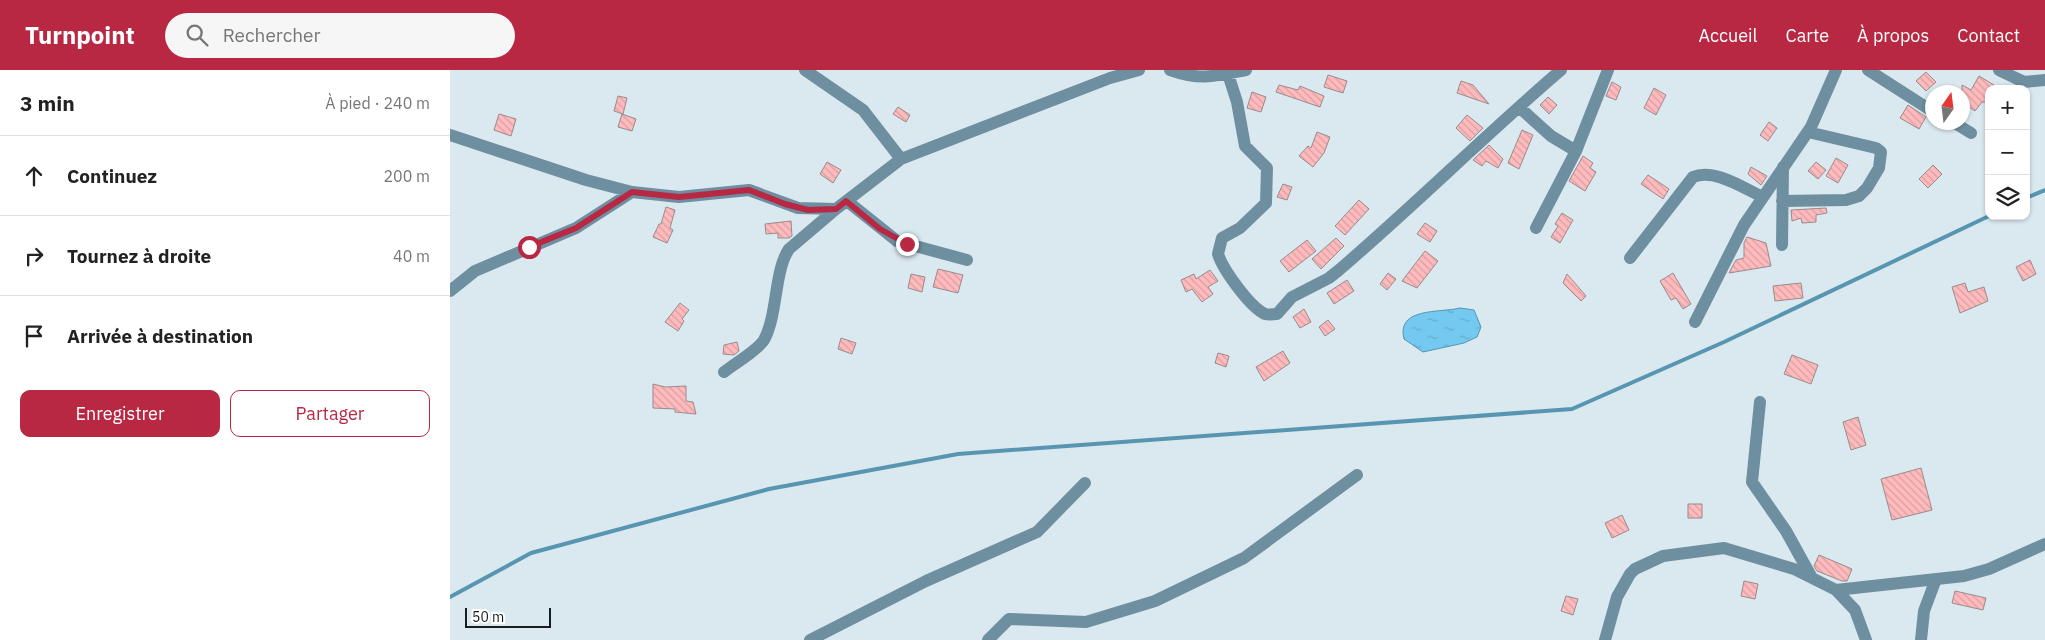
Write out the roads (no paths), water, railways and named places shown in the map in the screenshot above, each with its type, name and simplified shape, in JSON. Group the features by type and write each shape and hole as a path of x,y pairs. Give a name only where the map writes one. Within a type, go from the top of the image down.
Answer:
{"street":[{"path":"805,70 864,110 902,159"},
{"path":"724,372 763,341 777,298 784,256 789,249 846,201 902,159 1110,78 1139,70"},
{"path":"1170,70 1197,78 1246,70"},
{"path":"1228,74 1237,102 1245,146 1266,165 1268,197 1264,206 1240,228 1222,238 1218,254 1230,276 1255,308 1267,315 1277,314 1292,298 1329,278 1404,214 1486,134 1561,70"},
{"path":"1536,228 1576,152 1608,70"},
{"path":"1696,322 1737,239 1783,166 1808,132 1836,70"},
{"path":"1868,70 1925,107"},
{"path":"1999,70 2024,82 2045,80"},
{"path":"1519,107 1551,136 1576,152"},
{"path":"1782,201 1850,199 1863,193 1879,168 1881,152 1876,148 1808,132"},
{"path":"450,135 586,180 632,192 679,197 749,190 798,208 836,209"},
{"path":"1782,245 1783,166"},
{"path":"1630,258 1687,182 1699,174 1715,176 1763,197"},
{"path":"450,291 475,272 576,228 632,192"},
{"path":"846,201 897,241 967,260"},
{"path":"1760,402 1752,482 1754,488 1783,526 1812,578"},
{"path":"988,640 1010,619 1086,622 1154,601 1244,558 1357,475"},
{"path":"810,640 926,581 1037,532 1085,483"},
{"path":"1836,590 1964,576 1989,569 2045,544"},
{"path":"1605,640 1617,597 1630,574 1663,556 1724,548 1777,563 1836,590 1855,610 1866,640"},
{"path":"1922,640 1924,611 1936,579"}],"water":[{"path":"1460,308 1474,310 1481,327 1477,337 1464,343 1423,352 1404,339 1403,329 1407,321 1413,316 1421,313"}],"waterway":[{"path":"2030,196 2045,190"},
{"path":"450,597 531,553 769,489 958,454 1572,409 1724,342 1985,218"}]}
